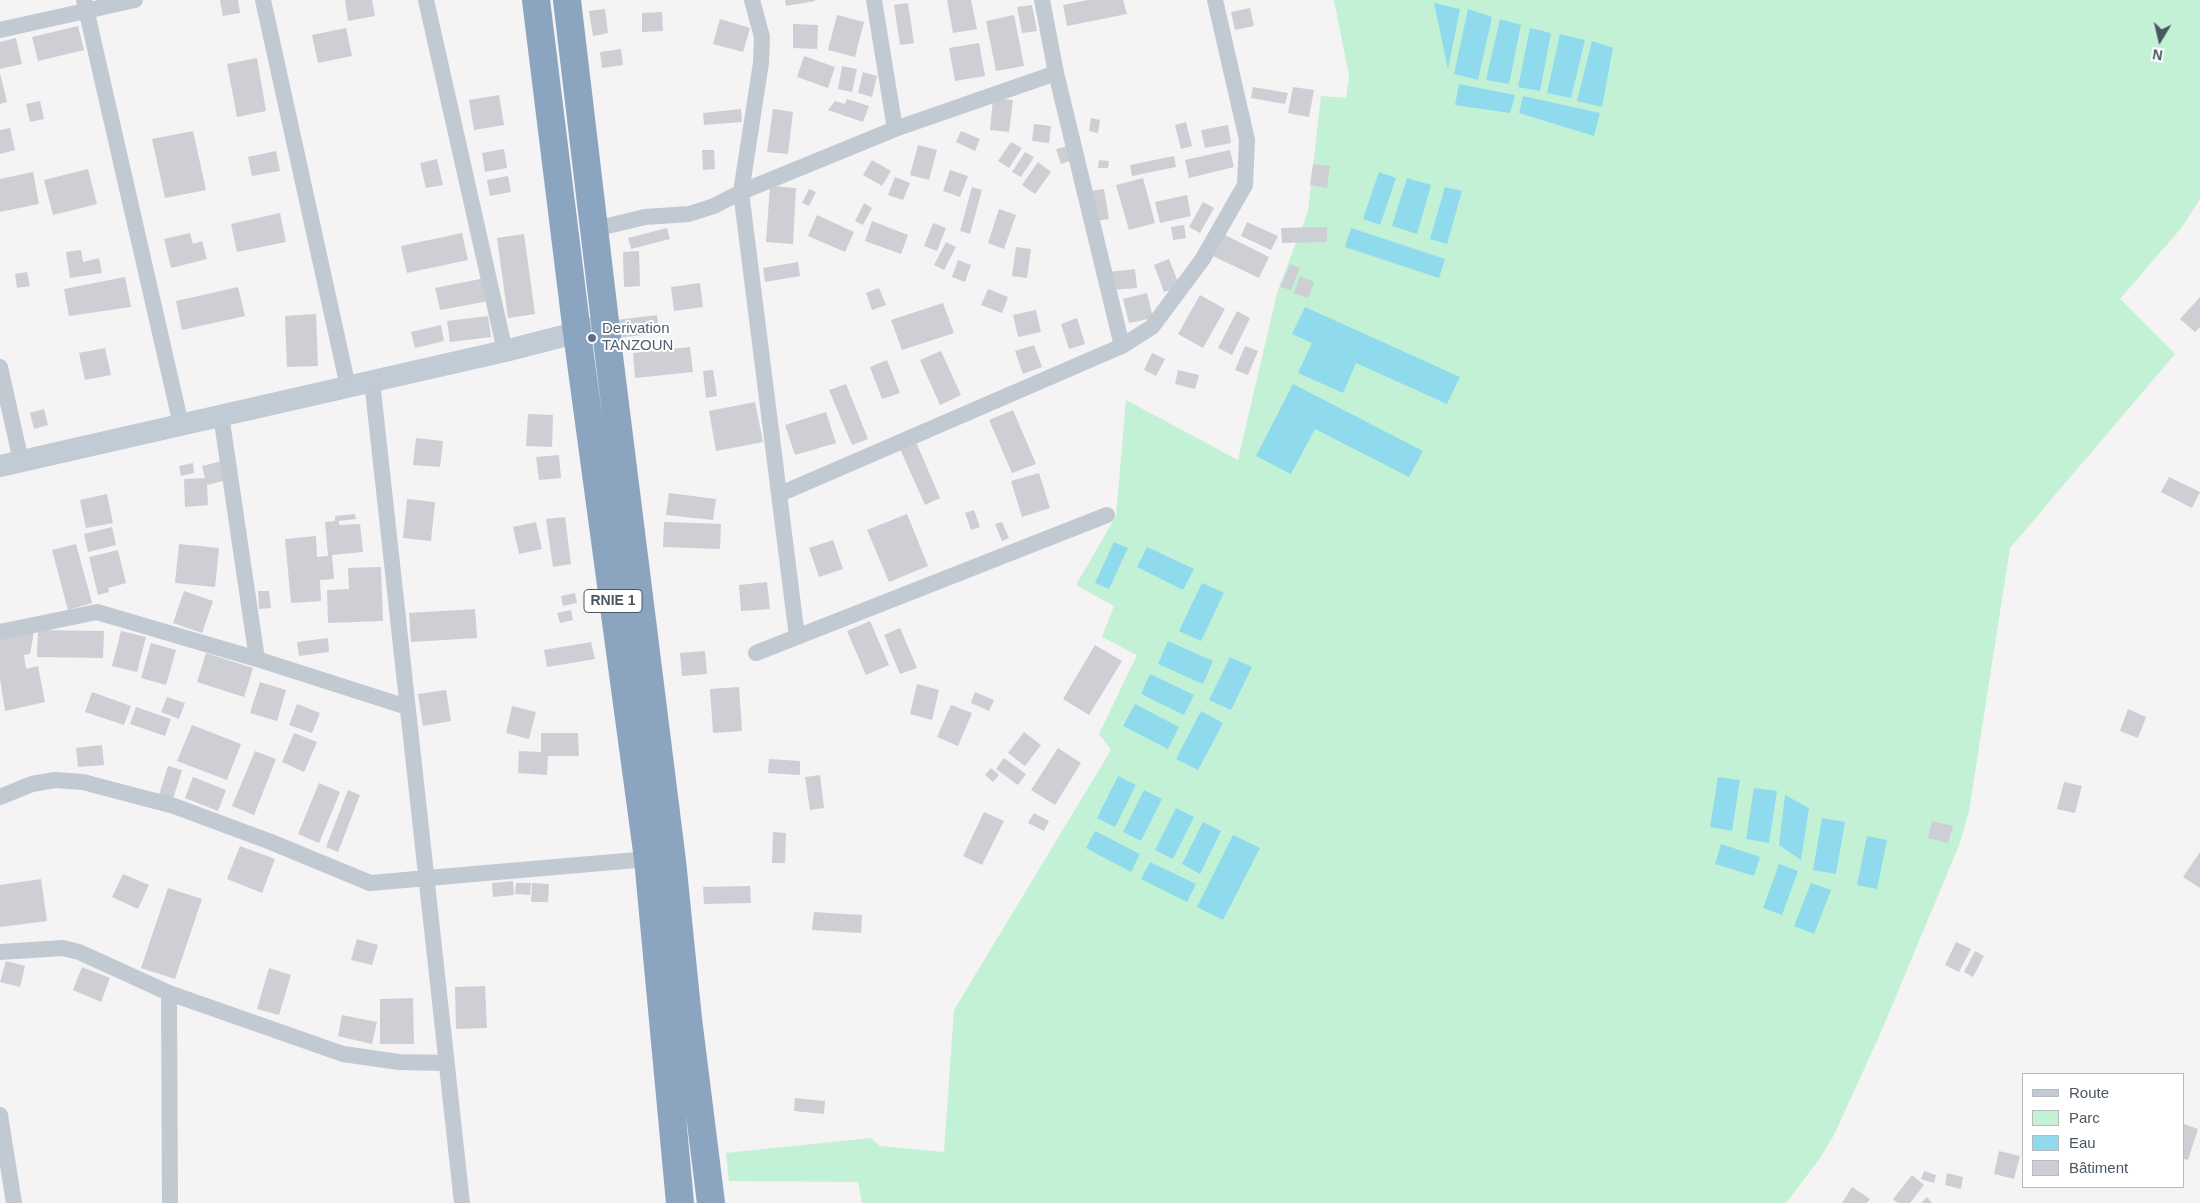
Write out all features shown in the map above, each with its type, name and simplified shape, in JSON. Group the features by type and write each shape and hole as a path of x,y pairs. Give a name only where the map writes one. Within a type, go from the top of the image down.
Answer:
{"highway":[{"name":"RNIE 1","path":"536,0 577,333 648,859 680,1203"},
{"name":"RNIE 1","path":"567,0 672,861 688,1019 711,1203"}],"street":[{"path":"0,30 85,5 135,0"},
{"path":"263,0 348,387"},
{"path":"426,0 505,351"},
{"path":"752,0 762,37 761,63 741,192 797,637"},
{"path":"874,0 895,129"},
{"path":"1042,0 1056,73 1122,346"},
{"path":"780,494 1122,346 1152,327 1202,260 1245,185 1248,140 1215,0"},
{"path":"85,5 181,425"},
{"path":"595,228 645,217 689,214 714,206 741,192 895,129 1056,73"},
{"path":"0,367 11,464 505,351 606,324"},
{"path":"372,381 462,1203"},
{"path":"221,416 256,659"},
{"path":"756,653 1107,515"},
{"path":"0,632 97,612 256,659 407,707"},
{"path":"0,797 32,784 47,781 83,782 174,806 271,842 370,882 648,859"},
{"path":"0,952 63,948 79,952 169,993 343,1054 399,1062 446,1063"},
{"path":"169,993 170,1203"},
{"path":"0,1115 14,1203"}],"green space":[{"path":"1334,0 2200,0 2200,199 2182,227 2120,299 2175,354 2010,548 1969,811 1960,843 1881,1032 1834,1135 1820,1158 1786,1203 862,1203 858,1182 729,1181 726,1153 871,1138 880,1146 944,1152 954,1010 1111,750 1099,734 1137,655 1102,637 1114,606 1076,585 1116,516 1126,400 1238,460 1277,293 1308,211 1321,96 1346,98 1349,76"}],"water":[{"path":"1434,3 1460,9 1448,69"},
{"path":"1468,9 1492,17 1478,80 1454,74"},
{"path":"1500,19 1521,25 1509,84 1486,80"},
{"path":"1530,28 1551,33 1540,91 1518,87"},
{"path":"1560,34 1585,40 1571,98 1547,93"},
{"path":"1592,41 1613,48 1602,107 1577,101"},
{"path":"1459,84 1515,95 1510,113 1455,105"},
{"path":"1523,96 1600,113 1594,136 1519,113"},
{"path":"1379,172 1396,178 1380,225 1363,219"},
{"path":"1407,178 1431,185 1417,234 1392,226"},
{"path":"1445,187 1462,191 1447,244 1430,239"},
{"path":"1351,228 1445,259 1439,278 1345,247"},
{"path":"1305,307 1460,377 1447,404 1356,363 1343,393 1298,373 1312,343 1292,334"},
{"path":"1293,384 1423,451 1409,477 1315,429 1291,474 1256,456"},
{"path":"1114,542 1128,548 1109,589 1095,583"},
{"path":"1147,547 1194,569 1183,590 1137,567"},
{"path":"1202,583 1224,593 1201,641 1179,631"},
{"path":"1168,641 1213,661 1203,684 1158,664"},
{"path":"1230,657 1252,667 1231,710 1209,700"},
{"path":"1150,674 1194,695 1184,715 1141,694"},
{"path":"1135,704 1179,727 1168,749 1123,726"},
{"path":"1201,711 1223,723 1198,770 1176,759"},
{"path":"1118,776 1136,785 1115,827 1097,818"},
{"path":"1718,777 1740,780 1732,831 1710,827"},
{"path":"1754,788 1777,791 1769,843 1746,839"},
{"path":"1144,790 1162,799 1141,841 1123,832"},
{"path":"1785,795 1809,808 1801,860 1779,845"},
{"path":"1176,808 1194,817 1173,859 1155,850"},
{"path":"1822,818 1845,822 1836,874 1813,870"},
{"path":"1203,822 1221,831 1200,874 1182,864"},
{"path":"1095,831 1140,854 1131,872 1086,848"},
{"path":"1233,835 1260,848 1223,920 1197,907"},
{"path":"1867,836 1887,840 1877,889 1857,885"},
{"path":"1721,844 1760,857 1754,876 1715,864"},
{"path":"1150,862 1196,884 1187,902 1141,879"},
{"path":"1779,864 1798,871 1782,915 1763,908"},
{"path":"1811,883 1831,890 1814,934 1794,926"}],"building":[{"path":"220,0 238,0 240,13 223,16"},
{"path":"345,0 372,0 375,16 348,21"},
{"path":"785,0 815,0 815,1 786,6"},
{"path":"947,0 971,0 977,29 953,33"},
{"path":"1088,0 1123,0 1127,14 1067,26 1063,5"},
{"path":"908,3 914,43 900,45 894,5"},
{"path":"1032,5 1037,31 1022,33 1017,7"},
{"path":"1250,8 1254,26 1235,30 1231,12"},
{"path":"605,9 608,33 593,36 589,11"},
{"path":"662,12 663,31 642,32 642,13"},
{"path":"837,15 864,22 855,57 828,50"},
{"path":"1014,15 1024,66 996,71 986,21"},
{"path":"720,19 750,28 743,52 713,44"},
{"path":"793,24 818,25 817,49 793,48"},
{"path":"78,26 84,50 38,61 32,37"},
{"path":"346,28 352,56 318,63 312,35"},
{"path":"16,38 22,64 0,69 0,42"},
{"path":"979,43 985,76 955,81 949,48"},
{"path":"621,49 623,65 602,68 600,52"},
{"path":"804,56 835,67 828,88 797,77"},
{"path":"257,58 266,111 237,117 227,64"},
{"path":"842,66 857,69 852,92 838,89"},
{"path":"863,72 877,76 872,97 858,93"},
{"path":"0,73 7,102 0,104"},
{"path":"1253,87 1288,93 1285,104 1251,98"},
{"path":"1293,87 1314,90 1309,117 1288,113"},
{"path":"499,95 504,125 474,130 469,100"},
{"path":"993,98 1013,100 1009,132 990,130"},
{"path":"847,99 869,106 863,122 828,110 835,101 845,104"},
{"path":"40,101 44,119 30,122 26,104"},
{"path":"741,109 742,122 704,125 703,113"},
{"path":"773,109 793,112 788,154 767,152"},
{"path":"1091,118 1100,120 1098,133 1089,131"},
{"path":"1186,122 1192,146 1181,149 1175,125"},
{"path":"1034,124 1051,126 1049,143 1032,141"},
{"path":"1228,125 1231,143 1205,148 1201,130"},
{"path":"10,128 15,150 0,154 0,130"},
{"path":"193,131 206,190 165,198 152,139"},
{"path":"961,131 980,139 975,151 956,142"},
{"path":"1011,142 1022,148 1009,168 998,161"},
{"path":"918,145 937,150 929,180 910,175"},
{"path":"1068,146 1073,160 1061,164 1056,149"},
{"path":"504,149 507,168 485,172 482,153"},
{"path":"702,150 714,150 715,169 703,170"},
{"path":"1230,150 1234,167 1189,178 1185,160"},
{"path":"276,151 280,171 252,176 248,157"},
{"path":"1025,152 1034,157 1021,177 1012,172"},
{"path":"1174,156 1176,167 1132,176 1130,165"},
{"path":"437,159 443,185 426,188 420,163"},
{"path":"872,160 891,171 882,186 863,175"},
{"path":"1099,160 1109,161 1108,168 1098,168"},
{"path":"1038,162 1051,172 1035,194 1022,185"},
{"path":"1313,164 1330,166 1327,188 1310,185"},
{"path":"88,169 97,204 53,215 44,180"},
{"path":"950,170 968,176 960,197 943,191"},
{"path":"33,172 39,204 0,212 0,179"},
{"path":"508,176 511,192 490,196 487,180"},
{"path":"895,177 910,183 903,200 888,195"},
{"path":"1143,178 1155,223 1129,230 1116,185"},
{"path":"770,186 796,188 793,244 766,242"},
{"path":"972,187 982,190 970,234 960,231"},
{"path":"809,189 816,192 809,206 802,203"},
{"path":"1104,189 1109,219 1096,221 1091,191"},
{"path":"1187,195 1191,216 1160,223 1155,202"},
{"path":"1203,202 1214,208 1200,233 1189,227"},
{"path":"864,203 872,208 863,225 855,221"},
{"path":"999,209 1016,215 1004,249 988,243"},
{"path":"280,213 286,242 237,252 231,224"},
{"path":"817,215 854,232 845,252 808,236"},
{"path":"872,221 908,235 901,254 865,241"},
{"path":"1247,222 1278,236 1271,250 1241,236"},
{"path":"933,223 946,228 937,251 924,246"},
{"path":"1184,225 1186,238 1173,240 1171,227"},
{"path":"1327,227 1327,242 1282,243 1281,228"},
{"path":"667,228 670,239 631,249 628,238"},
{"path":"190,233 193,244 202,241 207,259 171,268 164,239"},
{"path":"462,233 468,260 407,273 401,246"},
{"path":"524,234 535,314 508,318 497,238"},
{"path":"1223,234 1269,257 1259,278 1213,256"},
{"path":"946,242 956,247 944,270 934,265"},
{"path":"1016,247 1031,249 1027,278 1012,276"},
{"path":"81,250 83,262 99,258 102,273 70,278 66,252"},
{"path":"639,251 640,286 624,287 623,252"},
{"path":"1169,259 1180,287 1164,292 1154,265"},
{"path":"958,260 971,265 965,282 952,277"},
{"path":"798,262 800,276 765,282 763,268"},
{"path":"1290,264 1300,268 1291,290 1280,287"},
{"path":"1135,269 1137,288 1112,290 1109,272"},
{"path":"27,272 30,286 17,288 15,274"},
{"path":"1300,276 1314,282 1308,298 1294,293"},
{"path":"125,277 131,307 69,316 64,289"},
{"path":"485,278 489,301 440,310 435,288"},
{"path":"700,283 703,307 674,311 671,287"},
{"path":"238,287 245,316 182,330 176,301"},
{"path":"879,288 886,305 872,310 866,293"},
{"path":"988,289 1008,297 1002,313 981,305"},
{"path":"1147,293 1153,318 1129,323 1123,299"},
{"path":"1200,295 1225,309 1203,348 1178,334"},
{"path":"2200,297 2200,327 2195,332 2180,319"},
{"path":"943,303 954,333 902,350 891,320"},
{"path":"1036,310 1041,332 1018,337 1013,315"},
{"path":"1237,311 1250,318 1232,355 1218,348"},
{"path":"316,314 318,366 287,367 285,316"},
{"path":"657,315 659,333 618,338 616,320"},
{"path":"488,316 491,337 450,342 447,321"},
{"path":"1077,318 1085,344 1069,349 1061,324"},
{"path":"441,325 444,341 415,348 411,332"},
{"path":"1034,345 1042,367 1023,374 1015,351"},
{"path":"1245,346 1258,351 1248,375 1235,370"},
{"path":"690,347 693,372 635,378 633,353"},
{"path":"105,348 111,375 85,380 79,353"},
{"path":"941,351 961,395 940,405 920,360"},
{"path":"1152,353 1165,359 1156,376 1144,370"},
{"path":"887,360 900,393 882,399 870,367"},
{"path":"713,370 717,396 706,398 703,371"},
{"path":"1178,370 1199,375 1195,389 1175,384"},
{"path":"846,384 868,439 852,445 829,390"},
{"path":"755,402 763,442 716,451 709,411"},
{"path":"44,409 48,425 34,429 30,413"},
{"path":"1013,410 1036,464 1012,473 989,420"},
{"path":"826,412 836,443 795,455 785,425"},
{"path":"528,414 553,415 552,447 526,446"},
{"path":"416,438 443,441 440,467 413,465"},
{"path":"916,442 940,498 925,505 900,449"},
{"path":"559,455 561,478 539,480 536,457"},
{"path":"222,461 227,480 207,485 208,505 185,507 184,479 205,478 202,466"},
{"path":"193,463 194,473 181,476 179,466"},
{"path":"1039,473 1050,508 1022,517 1011,481"},
{"path":"2169,477 2200,492 2192,508 2161,492"},
{"path":"669,493 716,499 713,520 666,515"},
{"path":"107,494 113,523 86,528 80,500"},
{"path":"407,499 435,502 431,541 403,538"},
{"path":"974,510 980,527 971,530 965,513"},
{"path":"355,514 356,519 339,521 339,525 360,524 363,552 332,555 334,579 320,580 321,601 291,603 285,539 316,536 317,557 328,556 325,522 335,521 335,516"},
{"path":"907,514 928,566 889,582 867,530"},
{"path":"565,517 571,564 553,567 546,519"},
{"path":"536,522 542,549 519,554 513,527"},
{"path":"664,522 721,524 720,549 663,547"},
{"path":"1002,522 1009,538 1002,541 995,524"},
{"path":"112,527 116,545 88,552 84,534"},
{"path":"833,540 843,569 819,577 809,548"},
{"path":"76,544 92,603 68,610 52,550"},
{"path":"179,544 219,548 215,587 175,583"},
{"path":"118,550 126,583 108,588 109,592 98,595 89,557"},
{"path":"381,567 383,621 328,623 327,590 349,589 348,568"},
{"path":"767,582 770,609 741,611 739,585"},
{"path":"184,591 213,601 202,633 173,623"},
{"path":"258,591 269,591 271,608 259,609"},
{"path":"575,593 577,603 563,606 561,596"},
{"path":"475,609 477,638 411,642 409,613"},
{"path":"571,610 573,620 560,623 557,613"},
{"path":"870,621 889,665 866,675 847,631"},
{"path":"900,628 917,668 900,674 884,635"},
{"path":"38,630 104,631 103,658 37,657"},
{"path":"121,631 146,637 137,672 112,666"},
{"path":"34,632 30,654 24,655 26,669 38,666 45,702 5,711 0,679 0,639"},
{"path":"328,638 329,652 299,656 297,642"},
{"path":"591,642 595,659 547,667 544,650"},
{"path":"151,643 176,650 166,685 141,678"},
{"path":"1095,645 1122,661 1089,715 1063,699"},
{"path":"705,651 707,674 682,676 680,653"},
{"path":"206,653 253,668 244,697 197,682"},
{"path":"260,682 286,690 277,721 250,713"},
{"path":"917,684 939,690 932,720 910,714"},
{"path":"739,687 742,731 713,733 710,689"},
{"path":"446,690 451,721 423,726 418,694"},
{"path":"92,692 131,706 124,725 85,712"},
{"path":"975,692 994,700 989,711 971,703"},
{"path":"167,697 185,703 179,719 161,712"},
{"path":"297,704 320,713 312,733 289,725"},
{"path":"951,705 972,713 958,746 937,737"},
{"path":"512,706 536,712 529,739 506,733"},
{"path":"136,707 171,719 165,736 130,724"},
{"path":"2128,709 2146,717 2138,738 2120,731"},
{"path":"192,725 241,744 227,780 177,761"},
{"path":"1024,732 1041,745 1025,766 1008,753"},
{"path":"294,733 317,742 304,772 282,762"},
{"path":"541,733 578,733 579,756 548,756 547,775 518,773 519,751 541,752"},
{"path":"102,745 104,765 78,767 76,748"},
{"path":"1058,748 1081,763 1055,805 1031,790"},
{"path":"255,751 276,759 254,815 232,806"},
{"path":"1004,758 1026,774 1018,785 996,769"},
{"path":"769,759 800,761 800,775 768,773"},
{"path":"168,766 182,770 173,799 159,795"},
{"path":"991,768 999,775 993,782 985,775"},
{"path":"820,775 824,808 810,810 805,777"},
{"path":"193,777 226,790 218,811 185,798"},
{"path":"2064,782 2082,786 2075,813 2057,809"},
{"path":"319,783 340,792 319,843 298,834"},
{"path":"348,790 360,795 338,852 326,847"},
{"path":"984,812 1004,821 982,865 963,856"},
{"path":"1034,813 1049,821 1044,831 1028,823"},
{"path":"1932,821 1953,826 1948,843 1928,838"},
{"path":"773,832 786,833 785,863 772,863"},
{"path":"240,846 275,859 262,893 227,879"},
{"path":"2200,852 2200,888 2183,877"},
{"path":"123,874 149,885 138,909 112,897"},
{"path":"41,879 47,921 0,927 0,885"},
{"path":"513,881 514,895 493,897 492,883"},
{"path":"516,883 531,883 530,895 515,894"},
{"path":"532,883 549,884 548,902 531,902"},
{"path":"750,886 751,903 704,904 703,887"},
{"path":"168,888 202,899 175,979 141,968"},
{"path":"814,912 862,915 861,933 812,930"},
{"path":"357,939 378,945 372,965 351,960"},
{"path":"1956,942 1971,949 1959,972 1945,965"},
{"path":"1975,951 1984,956 1973,977 1964,972"},
{"path":"6,961 25,966 20,987 0,982"},
{"path":"82,967 110,978 101,1002 73,990"},
{"path":"269,968 291,975 279,1015 257,1009"},
{"path":"485,986 487,1028 456,1029 455,987"},
{"path":"413,998 414,1044 380,1044 380,999"},
{"path":"342,1015 377,1022 372,1044 338,1036"},
{"path":"795,1098 825,1101 824,1114 794,1111"},
{"path":"2185,1124 2198,1129 2188,1160 2185,1159"},
{"path":"1999,1151 2020,1156 2014,1179 1994,1174"},
{"path":"1924,1171 1936,1175 1934,1183 1921,1179"},
{"path":"1947,1173 1963,1177 1961,1189 1945,1185"},
{"path":"1912,1175 1924,1185 1910,1203 1898,1203 1893,1199"},
{"path":"1852,1187 1870,1199 1867,1203 1842,1203"},
{"path":"1927,1197 1932,1203 1921,1203"}],"place":[{"name":"Derivation TANZOUN","path":"592,338"}]}
